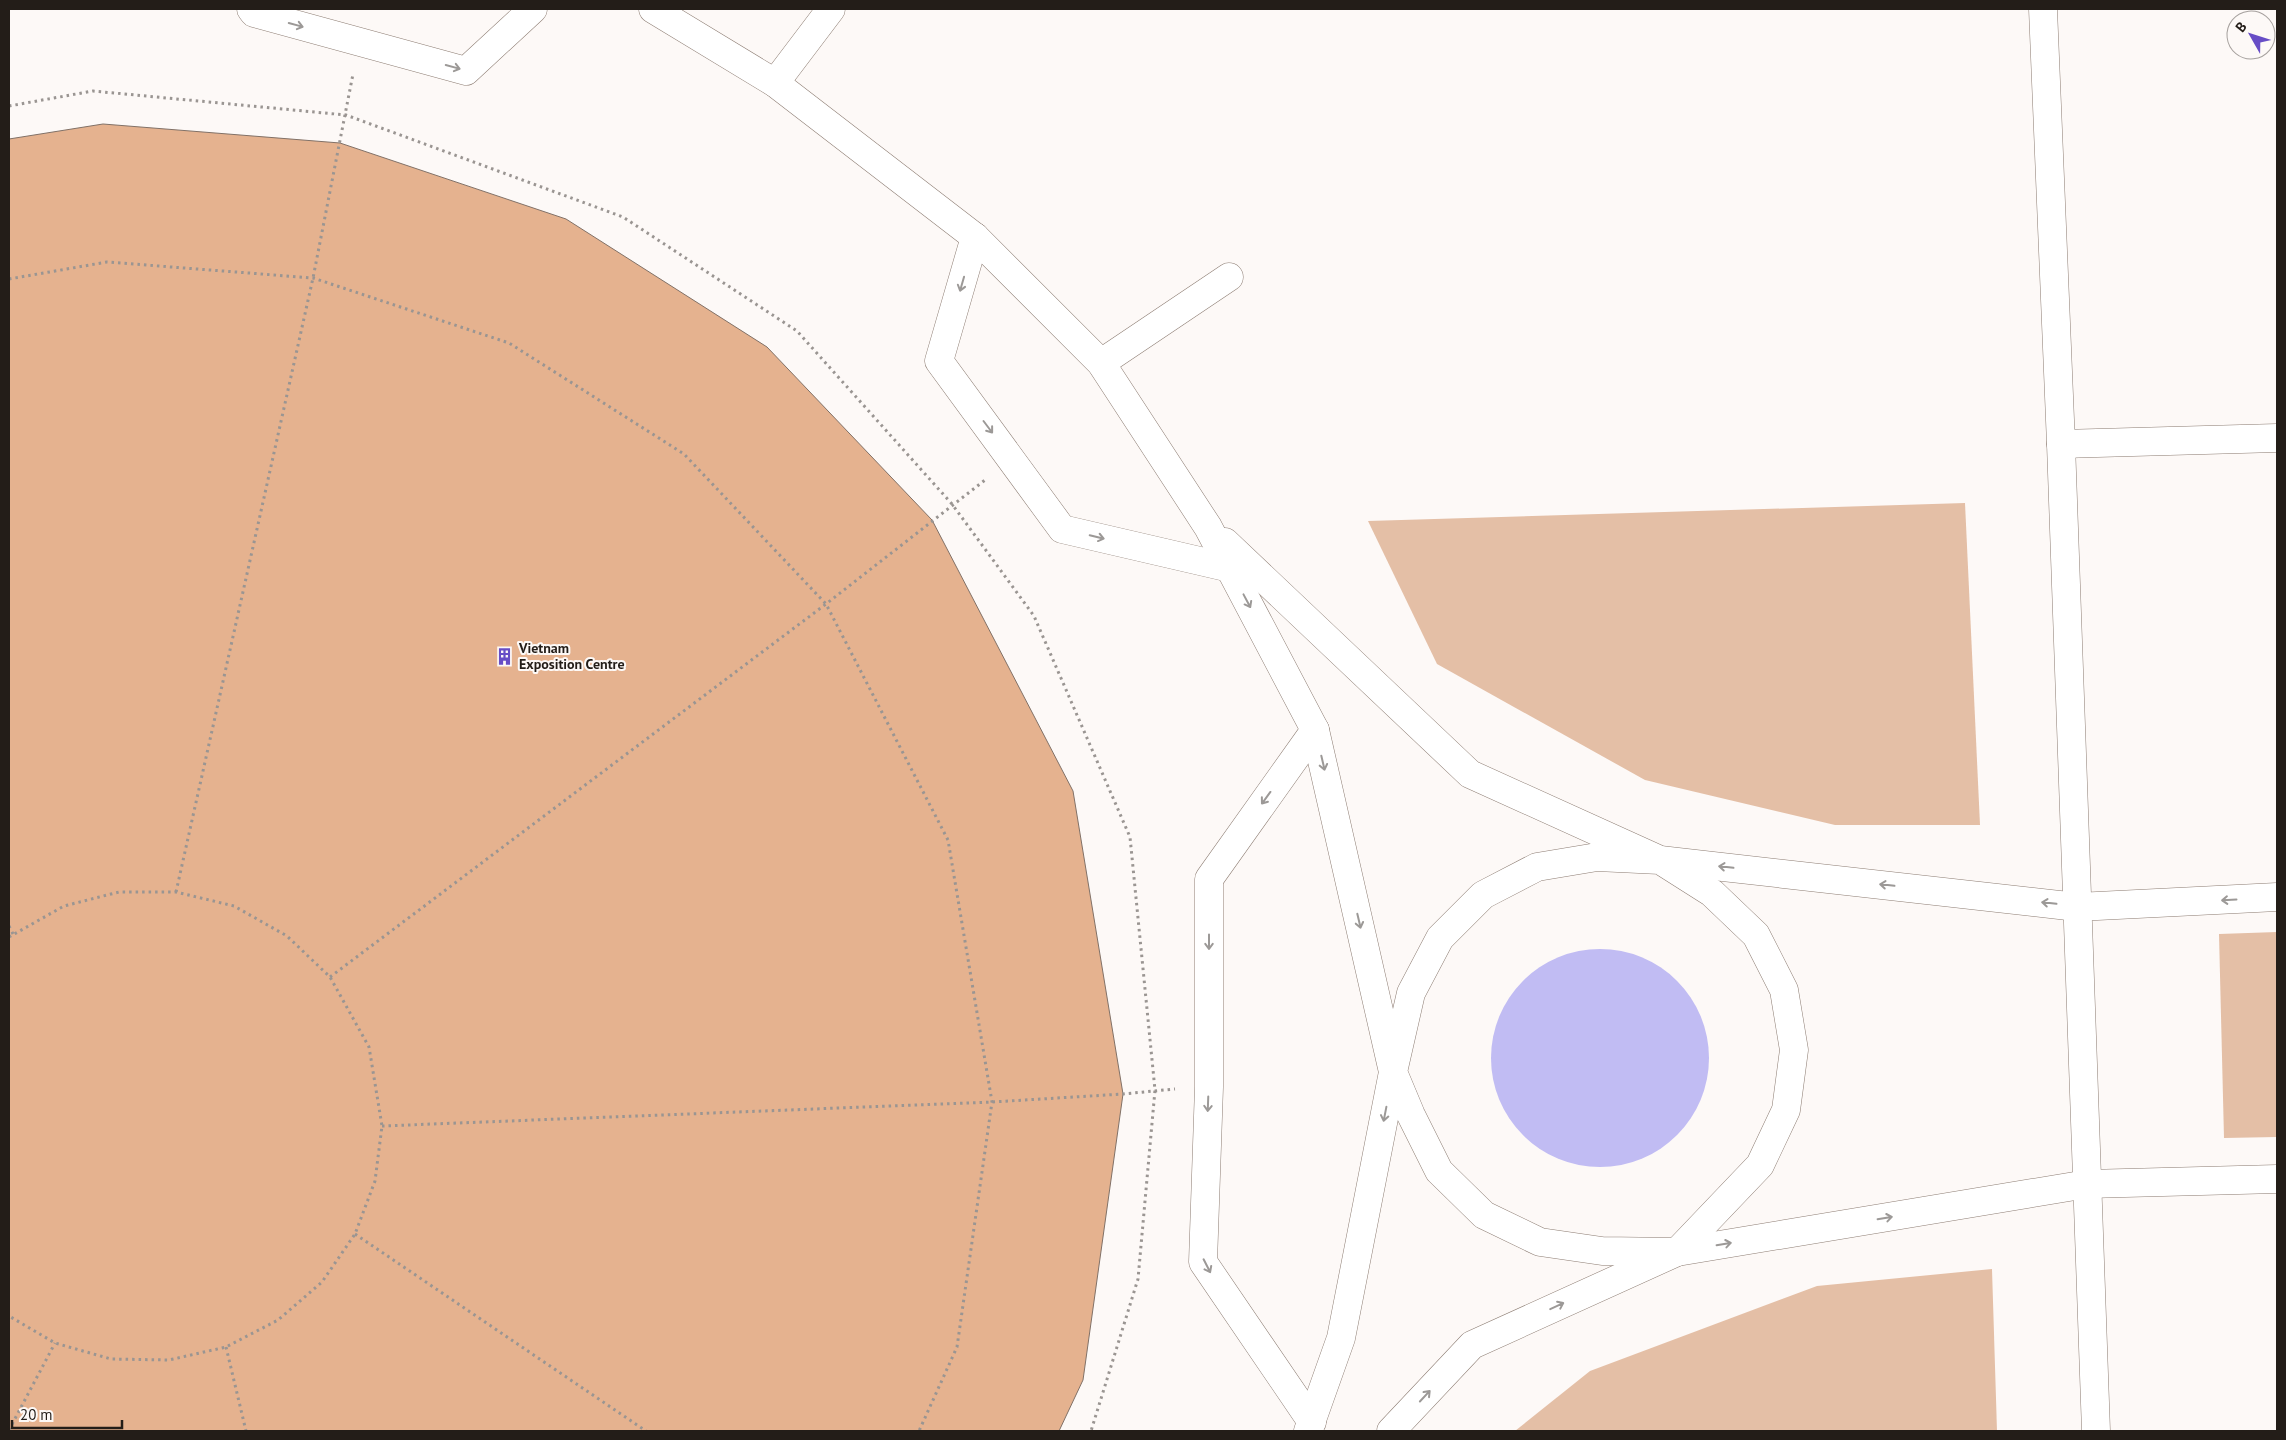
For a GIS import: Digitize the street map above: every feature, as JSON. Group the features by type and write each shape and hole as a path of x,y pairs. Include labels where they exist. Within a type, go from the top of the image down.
{"street":[{"path":"251,9 254,13 466,71 533,9"},
{"path":"653,9 775,83 975,237 1101,363 1208,526 1315,730 1393,1072 1410,1115 1439,1171 1484,1215 1540,1242 1602,1251 1677,1252 2087,1184 2277,1178"},
{"path":"775,83 831,9"},
{"path":"2042,9 2061,444 2096,1431"},
{"path":"975,237 939,361 1062,529 1230,568"},
{"path":"1101,363 1229,277"},
{"path":"2061,444 2277,438"},
{"path":"1208,526 1470,774 1660,860 1712,893 1756,936 1784,990 1794,1050 1786,1110 1760,1165 1677,1252 1472,1345 1392,1431"},
{"path":"1310,1426 1203,1262 1209,1087 1208,879 1315,730"},
{"path":"1310,1426 1341,1338 1393,1072 1411,993 1440,938 1483,895 1537,867 1597,857 1660,860 2077,906 2277,898"}],"path":[{"path":"176,892 313,278 359,42"},
{"path":"9,106 93,91 346,115 624,217 797,331 952,504 1034,616 1130,837 1155,1090 1138,1279 1091,1431"},
{"path":"9,279 107,262 313,278 509,343 684,454 826,604 948,840 992,1102 957,1347 919,1431"},
{"path":"330,976 826,604 952,504 1012,460"},
{"path":"9,937 64,906 119,892 176,892 234,906 286,936 330,976 369,1046 382,1126 375,1181 355,1234 322,1282 278,1320 226,1347 169,1360 110,1359 55,1343 9,1316"},
{"path":"9,926 12,934"},
{"path":"382,1126 992,1102 1209,1087"},
{"path":"355,1234 646,1431"},
{"path":"9,1430 55,1343"},
{"path":"226,1347 246,1431"}],"shaded area":[{"path":"1965,503 1980,825 1835,825 1645,780 1437,664 1368,521"},
{"path":"2277,932 2277,1137 2224,1138 2219,934"},
{"path":"1589,949 1611,949 1642,957 1661,967 1677,981 1691,997 1701,1016 1709,1047 1705,1090 1701,1100 1691,1119 1677,1135 1661,1149 1632,1163 1611,1167 1589,1167 1568,1163 1539,1149 1509,1119 1495,1090 1491,1069 1491,1047 1495,1026 1509,997 1539,967 1568,953"},
{"path":"1992,1269 1997,1431 1515,1431 1590,1371 1817,1286"}],"building":[{"name":"Vietnam Exposition Centre","path":"103,124 340,143 566,219 767,347 932,520 1073,791 1123,1094 1083,1380 1059,1431 9,1431 9,139"}],"place":[{"name":"Vietnam Exposition Centre","path":"505,656"}]}
